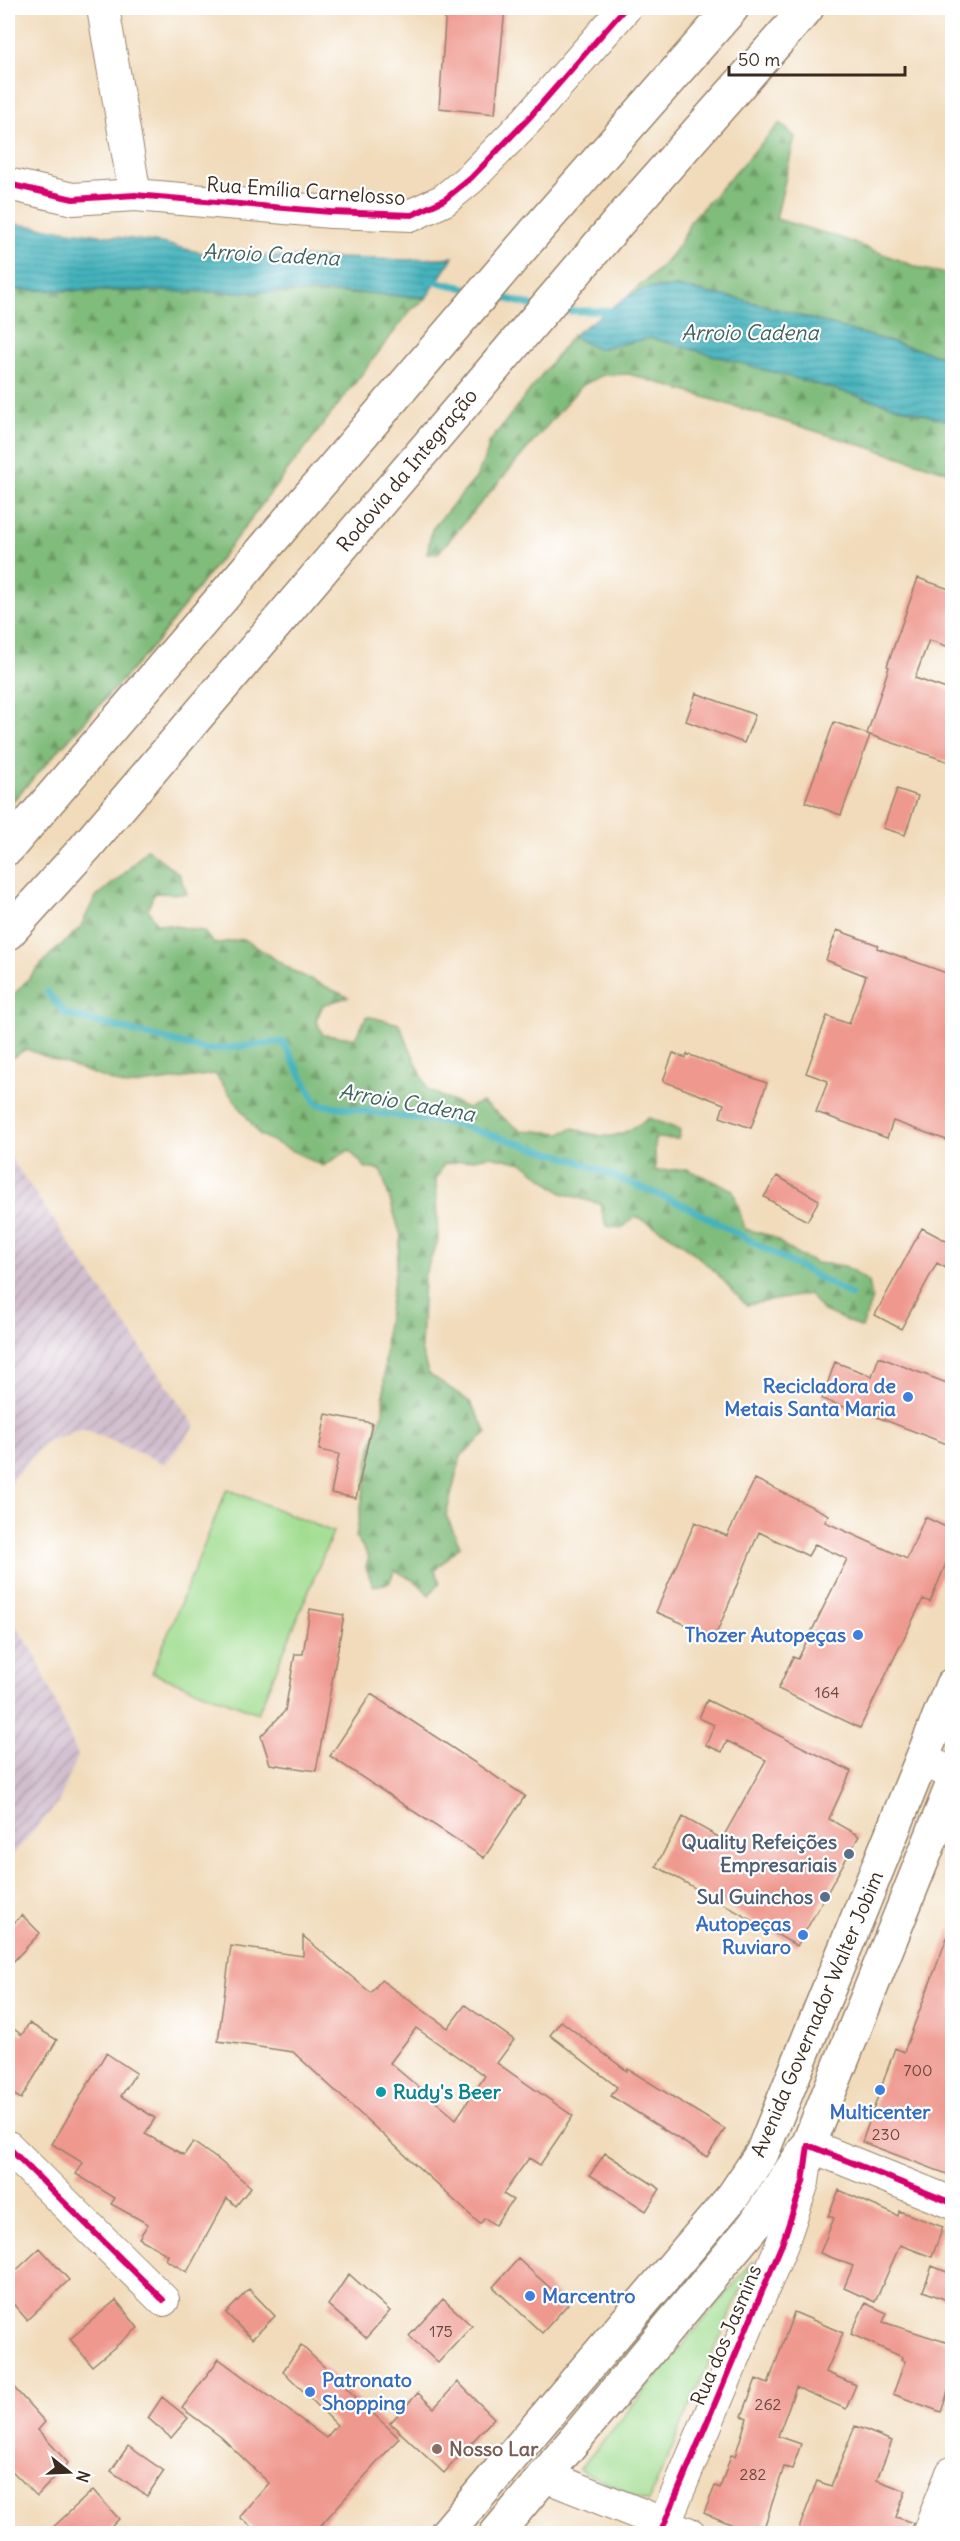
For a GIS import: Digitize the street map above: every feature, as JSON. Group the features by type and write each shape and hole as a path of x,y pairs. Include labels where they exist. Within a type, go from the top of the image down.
{"main road":[{"path":"8,848 536,231 732,8"},
{"name":"Rodovia da Integração","path":"8,933 86,848 627,212 807,8"},
{"name":"Avenida Governador Walter Jobim","path":"446,2534 733,2196 762,2153 951,1691"},
{"name":"Avenida Governador Walter Jobim","path":"496,2534 755,2224 808,2145 952,1786"}],"street":[{"path":"103,8 135,195"},
{"name":"Rua Emília Carnelosso","path":"8,184 73,199 135,195 332,212 412,215 444,201 471,178 528,119 625,8"},
{"path":"922,1760 952,1773"},
{"path":"808,2145 952,2203"},
{"name":"Rua dos Jasmins","path":"671,2530 782,2244 803,2182 808,2145"},
{"path":"8,2147 163,2300"},
{"path":"927,2534 952,2473"},
{"path":"545,2475 671,2530"}],"shaded area":[{"path":"8,1154 195,1426 165,1464 84,1429 47,1441 8,1484"},
{"path":"8,1614 35,1654 78,1756 58,1803 8,1860"}],"green space":[{"path":"780,123 795,137 776,219 838,237 922,269 952,275 952,359 744,300 647,288 624,299 671,256 690,222"},
{"path":"8,290 368,293 426,298 410,311 155,644 8,806"},
{"path":"572,336 597,349 651,337 952,422 952,473 629,374 603,375 581,386 438,553 427,554 432,529 476,478 488,450 488,444"},
{"path":"147,849 179,874 187,894 154,893 148,909 156,923 203,931 214,944 244,939 293,971 348,997 323,1005 316,1020 323,1035 355,1038 367,1016 399,1024 428,1090 467,1108 482,1102 520,1130 561,1133 574,1128 586,1133 613,1136 630,1130 649,1118 680,1130 678,1139 655,1138 655,1171 687,1169 733,1190 745,1229 771,1236 796,1254 816,1263 845,1266 869,1282 872,1299 862,1328 822,1310 809,1294 746,1305 709,1266 667,1233 635,1217 622,1228 606,1226 600,1204 562,1193 523,1163 490,1156 444,1164 436,1180 438,1240 424,1277 421,1349 428,1373 470,1402 487,1433 461,1456 446,1515 460,1546 435,1570 440,1583 429,1595 418,1583 395,1570 389,1583 373,1586 366,1567 369,1557 356,1537 371,1447 383,1412 386,1330 401,1236 381,1170 366,1168 349,1150 323,1166 260,1135 215,1074 126,1086 26,1049 8,1060 8,1001 50,955 80,928 95,898 124,874"},
{"path":"227,1489 333,1532 258,1713 152,1673"},
{"path":"754,2260 648,2502 579,2470"}],"water":[{"name":"Arroio Cadena","path":"8,223 161,243 202,253 407,260 453,257 426,298 368,293 8,290"},
{"name":"Arroio Cadena","path":"678,287 744,300 952,359 952,422 651,338 597,349 572,336 624,299 647,288"}],"building":[{"path":"446,8 505,8 495,114 439,108"},
{"path":"918,578 952,590 952,648 929,640 915,678 952,691 952,763 867,734 889,667 887,666"},
{"path":"696,693 755,715 744,743 686,721"},
{"path":"834,722 870,735 841,815 805,802"},
{"path":"897,789 918,796 905,835 883,828"},
{"path":"837,930 878,945 877,948 952,975 952,994 947,1008 952,1010 952,1142 893,1121 887,1138 816,1112 828,1081 806,1073 827,1016 849,1024 866,976 826,960"},
{"path":"673,1053 686,1058 687,1054 767,1083 751,1128 720,1117 724,1104 663,1081"},
{"path":"777,1176 819,1200 807,1221 764,1197"},
{"path":"922,1228 952,1244 952,1271 937,1263 901,1329 875,1315"},
{"name":"Recicladora de Metais Santa Maria","path":"879,1357 952,1385 952,1446 856,1409 855,1411 822,1399 835,1362 872,1376"},
{"path":"326,1414 372,1423 356,1498 331,1493 339,1454 319,1450"},
{"path":"755,1479 829,1515 825,1522 907,1559 925,1517 952,1530 952,1549 930,1602 923,1599 860,1728 778,1689 793,1657 798,1659 847,1559 815,1544 808,1556 759,1532 715,1637 656,1612 695,1522 727,1536"},
{"path":"310,1609 344,1615 316,1771 270,1764 261,1736 285,1711 295,1654 303,1654"},
{"path":"371,1694 525,1796 484,1858 330,1756"},
{"path":"707,1700 851,1771 829,1819 859,1836 797,1946 656,1866 683,1817 722,1839 766,1760 727,1741 722,1752 706,1745 714,1725 699,1718"},
{"path":"22,1915 40,1933 8,1967 8,1929"},
{"path":"951,1927 952,2176 862,2142 895,2048 904,2052"},
{"path":"303,1936 371,1993 381,1980 448,2028 465,2005 514,2040 497,2063 573,2116 540,2165 529,2158 503,2194 513,2200 495,2225 485,2218 480,2224 293,2052 218,2041 231,1946 303,1956","holes":["416,2028 485,2076 456,2119 390,2063"]},
{"path":"561,2021 627,2071 628,2069 725,2129 707,2157 611,2096 617,2087 550,2035"},
{"path":"29,2023 57,2040 21,2099 8,2091 8,2025 22,2035"},
{"path":"106,2053 136,2073 121,2096 155,2118 145,2134 184,2155 193,2142 251,2187 236,2206 227,2198 187,2272 166,2260 168,2255 139,2238 148,2224 111,2204 115,2198 76,2174 83,2163 52,2144"},
{"path":"605,2153 660,2189 646,2211 590,2175"},
{"path":"839,2190 898,2216 899,2211 943,2227 932,2257 900,2245 875,2302 844,2288 853,2266 820,2253 834,2218 828,2216"},
{"path":"40,2248 69,2280 27,2320 8,2298 8,2278"},
{"name":"Marcentro","path":"518,2259 568,2304 542,2333 493,2287"},
{"path":"932,2266 952,2274 952,2302 923,2291"},
{"path":"349,2274 390,2311 366,2338 328,2305"},
{"path":"249,2289 275,2316 252,2339 226,2313"},
{"path":"443,2299 472,2326 438,2363 409,2336"},
{"path":"116,2300 138,2328 92,2366 70,2339"},
{"path":"865,2303 887,2313 883,2322 952,2344 952,2380 941,2412 893,2394 905,2361 901,2360 902,2357 851,2334"},
{"path":"794,2312 843,2333 826,2372 856,2385 846,2409 796,2387 778,2436 801,2444 792,2469 784,2467 762,2534 755,2534 704,2513 715,2486 720,2488 731,2455 735,2456 747,2418 742,2416 756,2379 768,2384"},
{"name":"Patronato Shopping","path":"301,2345 399,2438 313,2534 259,2534 240,2517 269,2483 221,2437 182,2408 219,2359 326,2438 337,2425 283,2371"},
{"path":"8,2381 45,2422 38,2430 68,2463 37,2496 8,2467"},
{"path":"458,2382 494,2418 444,2473 390,2423 418,2393 434,2408"},
{"path":"162,2397 188,2418 171,2438 148,2418"},
{"path":"855,2426 892,2441 877,2480 906,2491 896,2517 913,2523 910,2534 797,2534 817,2481 831,2486"},
{"path":"128,2446 164,2471 147,2496 111,2471"},
{"path":"93,2490 119,2519 104,2534 46,2534"}],"waterway":[{"name":"Arroio Cadena","path":"429,280 474,290"},
{"name":"Arroio Cadena","path":"493,295 534,306"},
{"name":"Arroio Cadena","path":"557,311 615,311"},
{"name":"Arroio Cadena","path":"47,992 65,1014 206,1050 283,1042 317,1104 455,1124 575,1160 686,1206 851,1295"}],"cycle path":[{"path":"8,184 73,199 135,195 331,212 412,215 444,200 471,178 528,119 625,8"},
{"path":"660,2534 782,2244 803,2182 808,2145 952,2203"},
{"path":"8,2147 163,2300"}],"place":[{"name":"Recicladora de Metais Santa Maria","path":"908,1397"},
{"name":"Thozer Autopeças","path":"858,1635"},
{"name":"Quality Refeições Empresariais","path":"849,1854"},
{"name":"Sul Guinchos","path":"825,1897"},
{"name":"Autopeças Ruviaro","path":"803,1935"},
{"name":"Multicenter","path":"880,2090"},
{"name":"Rudy's Beer","path":"381,2092"},
{"name":"Marcentro","path":"530,2296"},
{"name":"Patronato Shopping","path":"310,2392"},
{"name":"Nosso Lar","path":"437,2449"}]}
